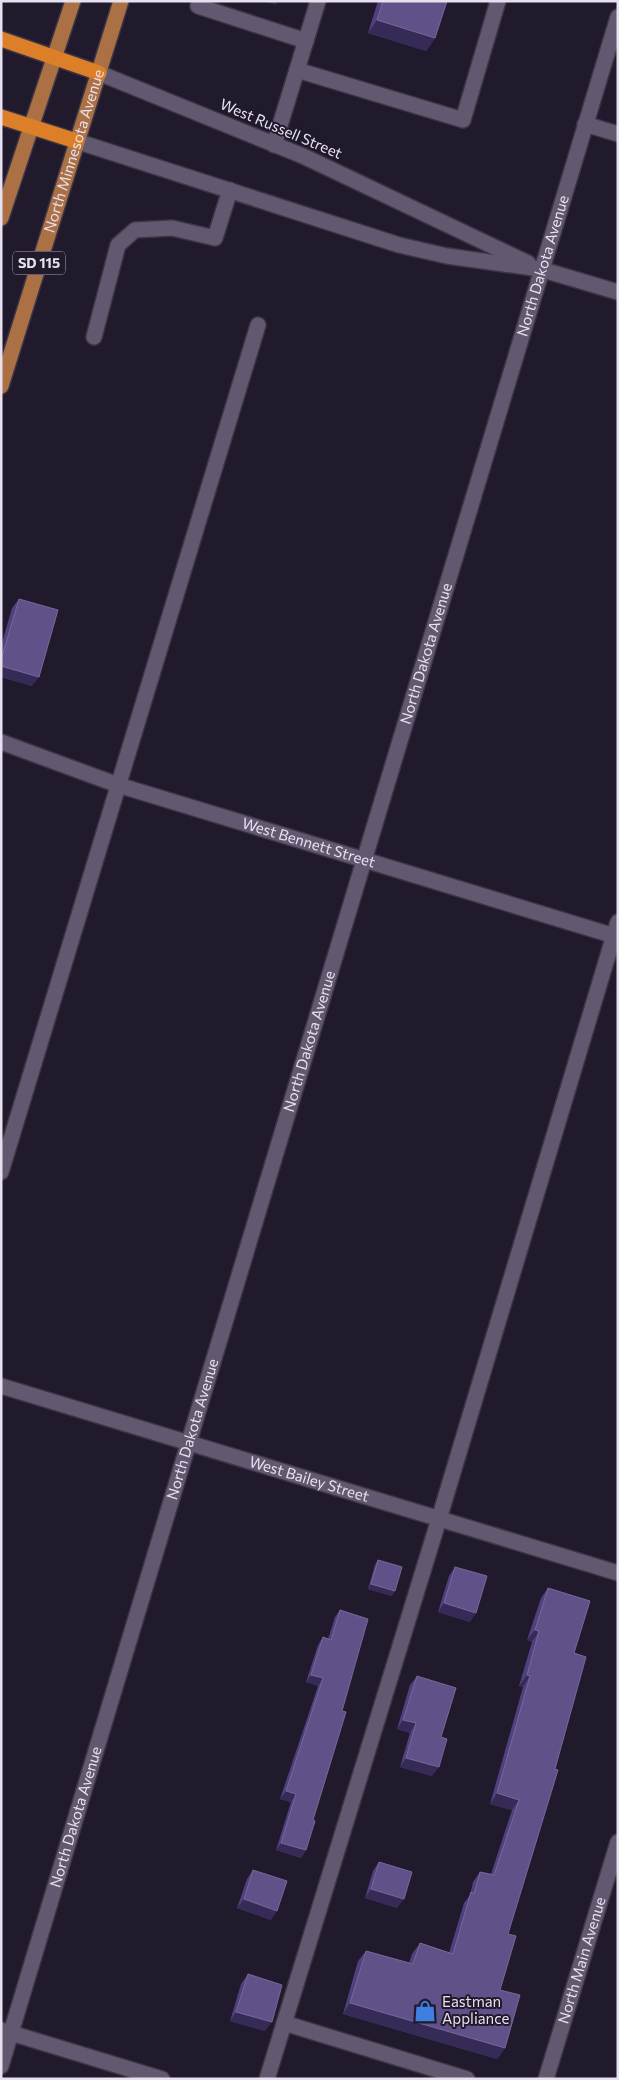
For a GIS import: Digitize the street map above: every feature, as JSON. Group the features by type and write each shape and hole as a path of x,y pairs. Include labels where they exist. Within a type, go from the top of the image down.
{"highway":[{"name":"West Russell Street","path":"1,38 55,56 99,74"},
{"name":"West Russell Street","path":"1,117 76,141"}],"main road":[{"path":"1,218 73,1"},
{"name":"North Minnesota Avenue","path":"1,386 121,1"}],"street":[{"path":"200,1 198,6 306,41"},
{"path":"274,145 318,1"},
{"path":"297,70 463,120 498,1"},
{"name":"North Dakota Avenue","path":"1,2066 6,2032 187,1441 618,16"},
{"name":"West Russell Street","path":"99,74 354,179 540,269"},
{"path":"585,124 618,134"},
{"name":"West Russell Street","path":"76,141 399,245 447,256 540,269 618,292"},
{"path":"94,337 118,245 135,230 172,228 215,238 230,190"},
{"path":"1,1172 258,325"},
{"name":"West Bennett Street","path":"1,742 118,785 363,860 616,932"},
{"path":"268,2079 616,932"},
{"name":"West Bailey Street","path":"1,1386 618,1573"},
{"name":"North Main Avenue","path":"546,2079 618,1842"},
{"path":"284,2023 467,2079"},
{"path":"6,2032 162,2079"}],"building":[{"path":"383,1 447,1 435,38 377,20"},
{"path":"19,599 58,610 39,677 1,666 1,660"},
{"path":"378,1560 402,1567 395,1591 371,1584"},
{"path":"455,1567 487,1576 476,1613 444,1603"},
{"path":"548,1588 590,1601 574,1653 586,1657 555,1769 558,1770 508,1934 516,1936 500,1990 520,1995 505,2048 350,2003 366,1951 413,1964 420,1943 453,1954 471,1892 474,1894 480,1872 494,1875 519,1800 497,1793 530,1676 527,1675 539,1631 535,1630"},
{"path":"340,1610 368,1619 342,1711 346,1712 313,1820 315,1821 306,1850 281,1843 296,1794 286,1791 323,1678 311,1675 323,1637 331,1640"},
{"path":"417,1676 456,1688 441,1737 447,1739 439,1767 406,1758 416,1723 403,1720"},
{"path":"379,1862 412,1872 404,1899 371,1889"},
{"path":"253,1870 287,1881 277,1911 244,1899"},
{"path":"248,1974 282,1985 272,2022 236,2012"}],"place":[{"name":"Eastman Appliance","path":"425,2011"}]}
